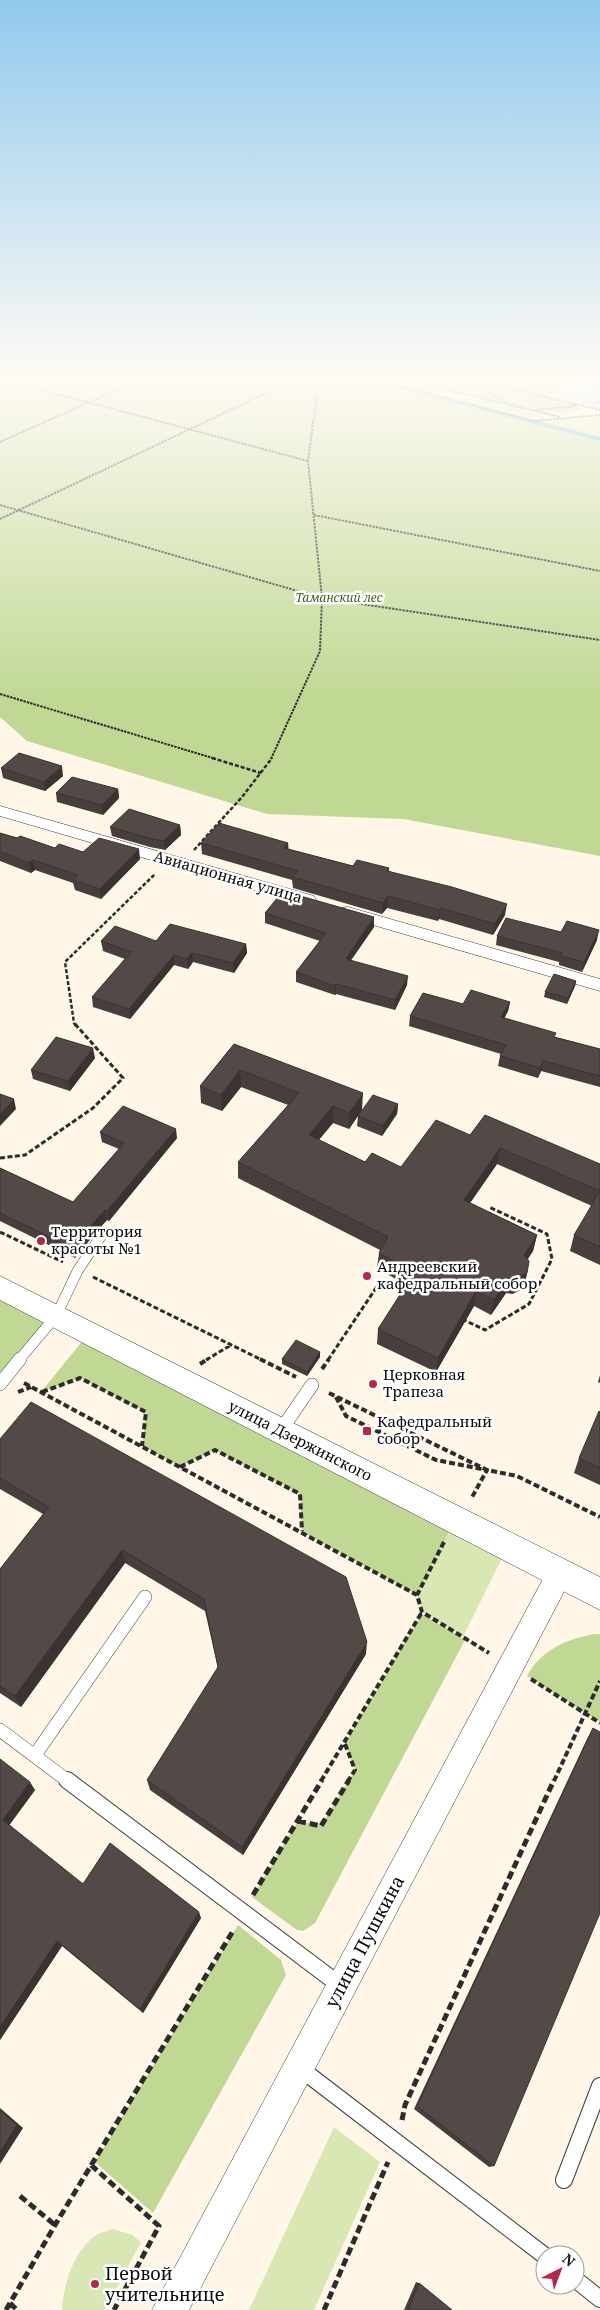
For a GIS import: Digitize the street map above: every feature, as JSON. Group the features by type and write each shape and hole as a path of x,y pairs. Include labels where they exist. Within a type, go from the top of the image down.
{"street":[{"name":"Авиационная улица","path":"0,811 600,985"},
{"name":"улица Дзержинского","path":"0,1287 600,1594"},
{"name":"улица Пушкина","path":"170,2310 560,1573"}],"lane":[{"path":"0,1384 56,1316 78,1270 101,1236"},
{"path":"280,1431 312,1384"},
{"path":"35,1755 145,1597"},
{"path":"0,1730 341,1986"},
{"path":"298,2067 535,2248"},
{"path":"564,2180 600,2086"},
{"path":"585,2288 600,2299"}],"path":[{"path":"0,519 68,487"},
{"path":"211,832 271,760 320,651 322,598 311,487"},
{"path":"0,505 322,598 600,640"},
{"path":"314,515 600,571"},
{"path":"0,694 261,773"},
{"path":"0,1158 24,1155 93,1108 123,1078 74,1023 65,962 169,860"},
{"path":"459,1318 485,1330 529,1304 552,1259 547,1234 489,1207"},
{"path":"312,1384 380,1282 406,1294"},
{"path":"199,1364 232,1344"},
{"path":"8,1375 417,1595"},
{"path":"41,1392 80,1378 146,1412 142,1446"},
{"path":"336,1396 346,1416 378,1432 436,1460 487,1470"},
{"path":"378,1432 384,1420"},
{"path":"180,1467 215,1450 300,1494 302,1532"},
{"path":"6,2310 422,1612"},
{"path":"324,2310 396,2142 406,2105 600,1681"},
{"path":"585,1713 600,1723"},
{"path":"298,1821 321,1826 355,1770 344,1743"},
{"path":"91,2165 159,2226 114,2310"},
{"path":"20,2196 55,2225"},
{"path":"10,2303 17,2310"}],"green space":[{"name":"Таманский лес","path":"0,487 600,487 600,856 403,819 267,814 27,741 0,717"},
{"path":"0,1296 50,1321 7,1375 0,1371"},
{"path":"84,1339 450,1530 417,1595 302,1532 300,1494 215,1450 180,1467 142,1446 146,1412 80,1378 41,1392"},
{"path":"450,1530 503,1556 463,1637 422,1612 417,1595"},
{"path":"422,1614 465,1640 315,1923 303,1931 297,1930 252,1897 298,1821 321,1825 355,1770 345,1743"},
{"path":"600,1634 600,1722 527,1676 547,1652 573,1639"},
{"path":"238,1925 281,1960 286,1975 153,2213 95,2162"},
{"path":"334,2127 380,2162 314,2310 249,2310"},
{"path":"113,2229 132,2235 141,2242 105,2310 62,2310 68,2278 77,2257 90,2240 98,2234"}],"building":[{"path":"19,753 62,766 44,782 1,768"},
{"path":"72,777 118,789 102,805 56,793"},
{"path":"129,809 180,825 164,841 110,827"},
{"path":"219,823 288,843 284,848 353,866 357,860 389,868 387,871 452,887 507,904 495,924 441,908 440,910 388,896 383,903 292,877 298,871 201,843"},
{"path":"0,833 17,838 20,836 55,848 59,844 83,852 99,838 139,849 100,889 73,880 78,875 33,860 29,863 0,852"},
{"path":"283,891 374,917 346,959 408,976 395,1000 336,984 335,986 296,972 326,933 265,913"},
{"path":"506,918 561,932 567,921 599,930 584,962 561,956 562,953 497,936"},
{"path":"170,924 246,944 233,963 192,953 187,959 174,955 129,1009 92,997 131,952 101,941 115,926 156,941"},
{"path":"554,974 576,981 568,998 545,992"},
{"path":"471,990 510,1002 501,1017 556,1033 554,1037 600,1049 600,1076 543,1061 540,1068 500,1056 506,1045 410,1016 423,993 463,1004"},
{"path":"56,1037 93,1048 68,1081 31,1070"},
{"path":"234,1044 363,1093 349,1113 333,1106 309,1135 365,1162 372,1153 401,1167 436,1120 470,1135 485,1115 600,1164 600,1191 500,1148 464,1200 537,1235 524,1255 529,1261 527,1273 516,1279 509,1278 494,1300 476,1291 438,1358 378,1329 414,1273 379,1253 388,1237 238,1162 299,1093 240,1070 221,1095 200,1086"},
{"path":"0,1094 14,1099 0,1114"},
{"path":"373,1095 398,1104 383,1126 358,1116"},
{"path":"123,1106 176,1129 107,1211 105,1210 72,1248 0,1213 0,1168 73,1202 124,1143 100,1132"},
{"path":"600,1191 600,1247 574,1235"},
{"path":"296,1340 320,1352 307,1372 282,1359"},
{"path":"31,1402 346,1577 367,1642 242,1847 147,1780 218,1667 204,1599 122,1550 15,1696 0,1686 0,1569 49,1507 0,1478 0,1439"},
{"path":"600,1412 600,1468 579,1458"},
{"path":"593,1728 600,1732 600,1913 494,2166 417,2106"},
{"path":"0,1759 30,1782 3,1820 83,1884 110,1843 199,1912 140,2009 57,1941 0,2027"},
{"path":"0,2110 17,2125 0,2152"},
{"path":"419,2283 452,2310 408,2310"}],"place":[{"name":"Территория красоты №1","path":"41,1241"},
{"name":"Андреевский кафедральный собор","path":"367,1276"},
{"name":"Церковная Трапеза","path":"373,1384"},
{"name":"Кафедральный собор","path":"367,1431"},
{"name":"Первой учительнице","path":"95,2284"}]}
